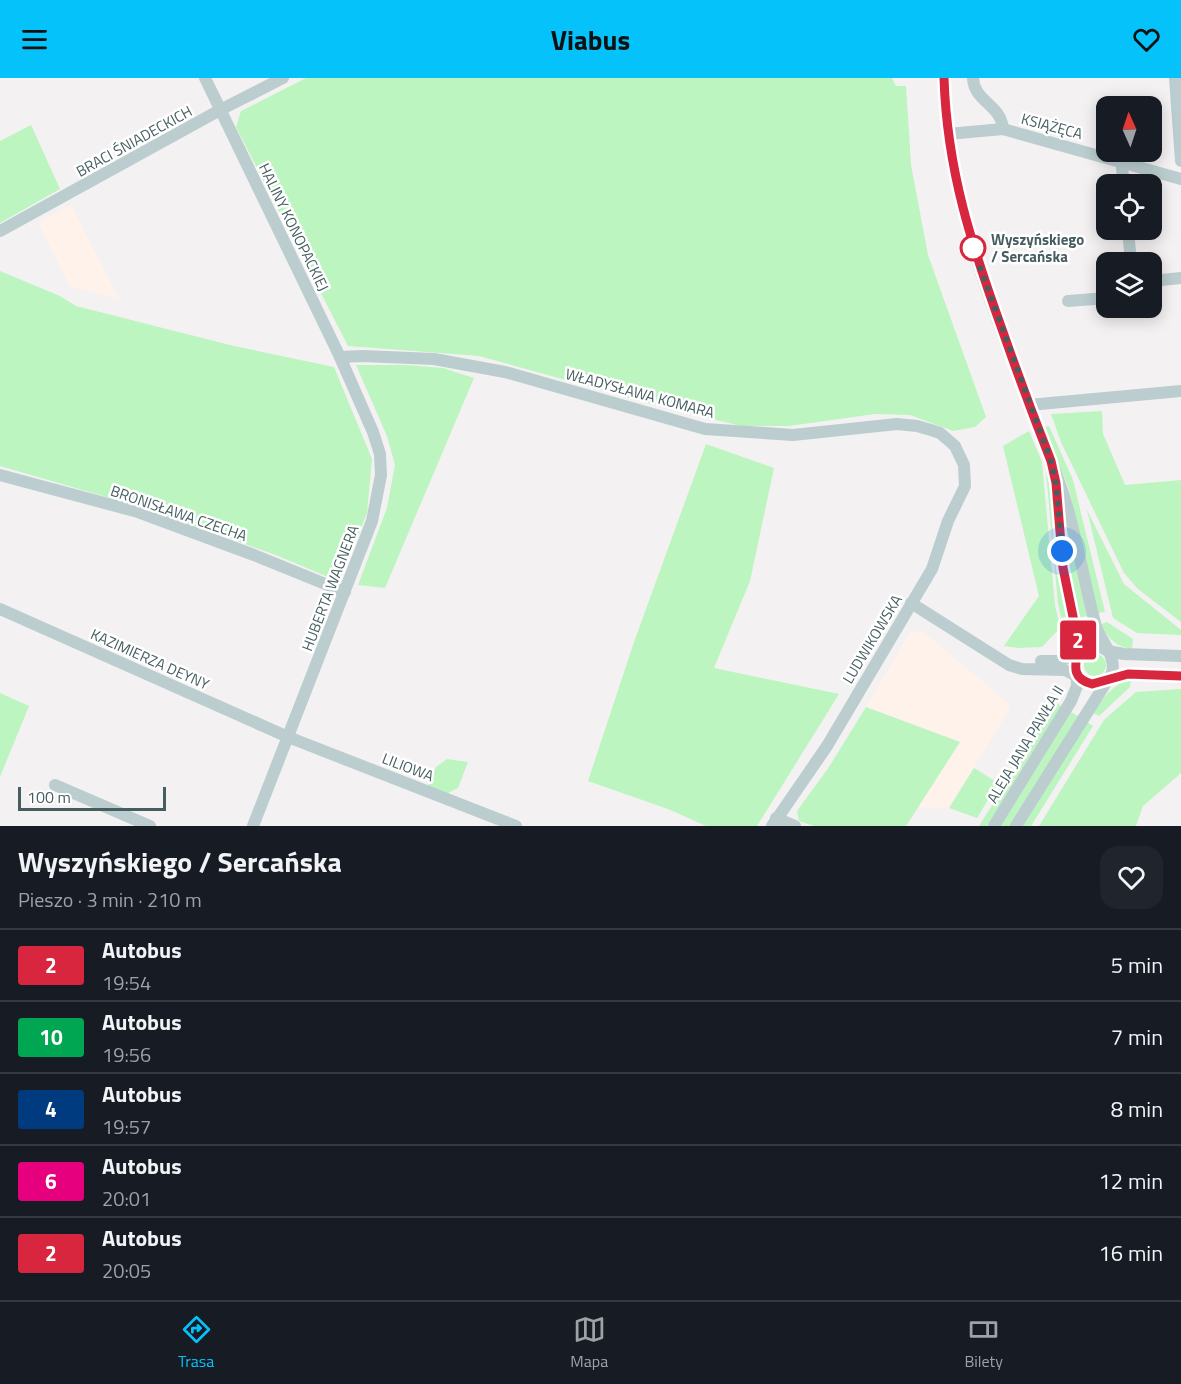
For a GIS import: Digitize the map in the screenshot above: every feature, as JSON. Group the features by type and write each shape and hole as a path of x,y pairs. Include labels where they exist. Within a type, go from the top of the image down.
{"street":[{"name":"HALINY KONOPACKIEJ","path":"205,78 340,357"},
{"name":"BRACI ŚNIADECKICH","path":"0,231 220,110 283,78"},
{"path":"944,78 953,172 973,248 1061,489 1097,631 1112,658 1113,668 1016,826"},
{"path":"973,78 978,93 998,112 1002,119 1003,129"},
{"path":"1175,78 1181,161"},
{"name":"KSIĄŻĘCA","path":"948,134 1003,129 1096,154"},
{"path":"1123,174 1124,162"},
{"name":"KSIĄŻĘCA","path":"1124,162 1181,179"},
{"path":"1162,280 1181,278"},
{"path":"1068,301 1096,299"},
{"name":"WŁADYSŁAWA KOMARA","path":"340,357 435,359 505,372 705,429 794,435 897,424 917,426 940,433 955,446 960,454"},
{"name":"HUBERTA WAGNERA","path":"253,826 372,521 381,475 378,445 340,357"},
{"path":"1029,405 1181,391"},
{"name":"LUDWIKOWSKA","path":"774,822 826,746 935,562 948,521 963,492 966,474 960,454"},
{"path":"1051,461 1056,483 1063,568 1076,628 1079,653 1075,662 1078,676"},
{"name":"BRONISŁAWA CZECHA","path":"0,475 138,512 345,592"},
{"path":"911,603 1009,665 1022,669 1058,669 1092,684 1128,674 1181,676"},
{"name":"KAZIMIERZA DEYNY","path":"0,609 288,737"},
{"path":"998,658 1012,661 1059,660 1092,646 1100,646 1108,651 1124,654 1181,656"},
{"name":"ALEJA JANA PAWŁA II","path":"994,826 1071,701 1078,676"},
{"name":"LILIOWA","path":"288,737 516,826"},
{"path":"55,785 150,826"},
{"path":"774,822 795,826"}],"shaded area":[{"path":"71,205 119,299 70,287 38,222"},
{"path":"922,631 1011,707 949,808 918,807 960,742 866,707 910,632"}],"green space":[{"path":"306,78 892,78 896,86 906,86 911,165 928,255 986,417 975,427 953,431 910,415 875,414 789,426 741,426 479,356 348,346 236,127 241,111"},
{"path":"31,125 60,189 0,223 0,141"},
{"path":"0,271 60,296 76,306 234,346 334,367 372,459 367,513 341,578 335,580 276,555 134,505 0,466"},
{"path":"356,365 443,368 474,378 385,588 358,585 387,508 395,465 387,436"},
{"path":"1102,411 1103,434 1125,485 1181,480 1181,622 1138,589 1124,573 1061,442 1051,414"},
{"path":"1049,426 1073,480 1105,612 1098,613 1068,486 1043,427"},
{"path":"1029,431 1042,462 1055,605 1060,628 1042,647 1018,648 1004,646 1039,596 1003,446"},
{"path":"706,444 774,468 750,581 714,668 839,694 757,826 706,826 668,809 588,781 634,642"},
{"path":"1045,461 1049,476 1059,580 1069,620 1062,621 1058,604"},
{"path":"1087,510 1124,584 1181,630 1181,635 1137,633 1113,618"},
{"path":"1065,522 1087,616 1080,618 1069,573"},
{"path":"1107,622 1133,639 1132,649 1121,646 1109,638 1101,624"},
{"path":"1095,654 1103,657 1106,665 1103,673 1095,676 1087,673 1084,665 1087,657"},
{"path":"1131,679 1130,687 1099,716 1093,713 1114,688"},
{"path":"1181,689 1181,773 1143,806 1136,826 1039,826 1104,720 1136,692"},
{"path":"0,693 29,706 0,777"},
{"path":"1056,703 1061,706 987,826 979,826"},
{"path":"866,707 960,742 906,826 814,826 799,821 797,811 829,767"},
{"path":"1071,712 1078,716 1011,826 1001,826"},
{"path":"1087,722 1093,726 1031,826 1023,826"},
{"path":"447,759 468,762 458,788 446,794 428,786 436,767"},
{"path":"974,768 998,783 977,818 949,808"}],"bus line":[{"name":"2","path":"944,78 944,102 953,172 962,209 973,248 1051,461 1056,483 1063,568 1078,641 1079,653 1075,667 1078,676 1086,683 1099,684 1128,674 1181,676"}],"place":[{"name":"Wyszyńskiego / Sercańska","path":"973,248"}],"route":[{"path":"973,248 1051,461 1056,483 1062,551"}]}
